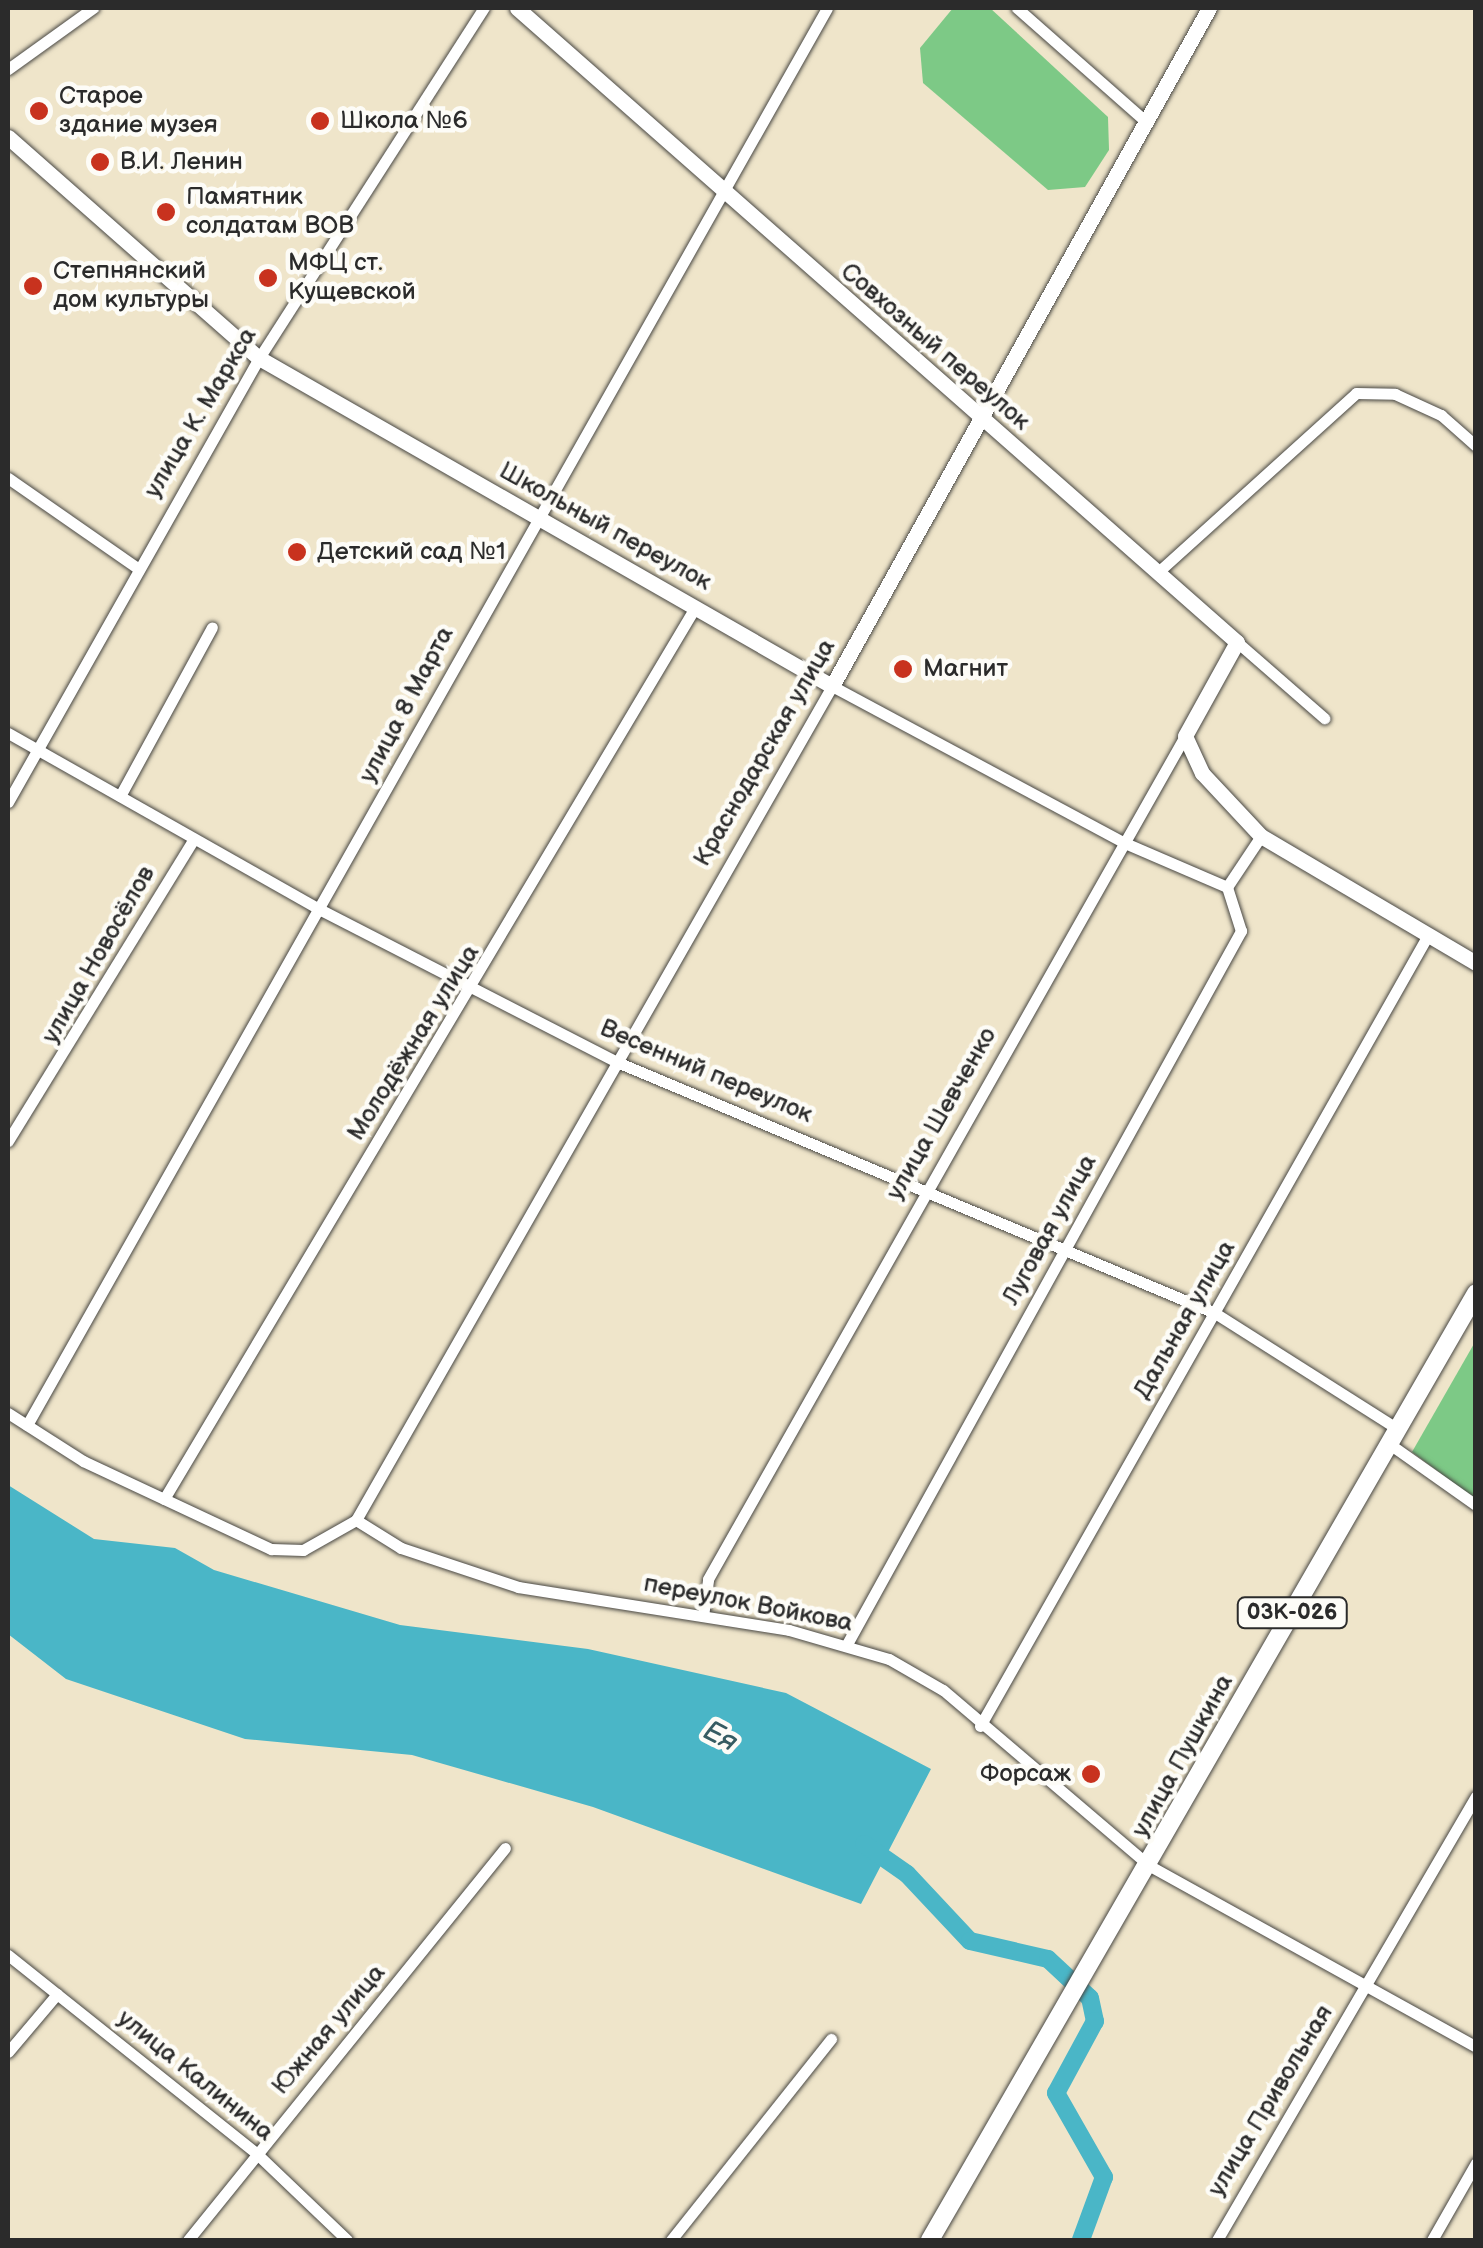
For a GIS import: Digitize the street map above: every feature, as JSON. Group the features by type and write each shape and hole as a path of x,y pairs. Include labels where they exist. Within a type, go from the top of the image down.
{"main road":[{"name":"улица Пушкина","path":"930,2240 1111,1935 1476,1293"}],"street":[{"path":"8,69 93,8"},
{"name":"улица К. Маркса","path":"8,802 136,567 275,331 484,8"},
{"name":"Совхозный переулок","path":"517,8 979,421 1324,718"},
{"name":"улица 8 Марта","path":"27,1425 321,910 533,516 827,8"},
{"path":"1017,8 1144,120"},
{"name":"Краснодарская улица","path":"356,1520 832,686 1208,8"},
{"name":"Школьный переулок","path":"8,137 259,358 832,686 1125,843 1227,887"},
{"path":"1157,573 1356,393 1395,394 1441,415 1476,446"},
{"path":"8,478 136,567"},
{"name":"Молодёжная улица","path":"164,1499 475,989 696,606"},
{"path":"120,796 212,627"},
{"name":"улица Шевченко","path":"703,1616 708,1579 1237,642"},
{"name":"Весенний переулок","path":"8,733 321,910 617,1062 928,1189 1215,1313 1392,1436 1476,1505"},
{"path":"1185,736 1202,773 1261,836 1476,963"},
{"path":"1227,887 1261,836"},
{"name":"улица Новосёлов","path":"8,1141 194,840"},
{"name":"Луговая улица","path":"847,1644 1240,931 1227,887"},
{"name":"Дальная улица","path":"980,1726 1428,935"},
{"path":"8,1413 164,1499 271,1548 302,1550 356,1520"},
{"name":"переулок Войкова","path":"356,1520 401,1548 518,1587 703,1616 847,1644 943,1690 980,1726 1150,1866 1476,2047"},
{"name":"улица Привольная","path":"1217,2240 1320,2056 1370,1987 1476,1796"},
{"name":"Южная улица","path":"188,2240 505,1848"},
{"name":"улица Калинина","path":"8,1955 256,2152 347,2240"},
{"path":"8,2052 57,1994"},
{"path":"671,2240 831,2039"},
{"path":"1432,2240 1476,2163"}],"green space":[{"path":"953,8 990,8 1108,117 1109,150 1085,187 1048,190 923,83 920,48"},
{"path":"1475,1342 1475,1499 1412,1452"}],"water":[{"path":"8,1485 94,1539 175,1548 214,1570 400,1625 588,1649 786,1693 931,1769 861,1904 593,1807 412,1755 245,1739 66,1679 8,1634"}],"waterway":[{"name":"Ея","path":"864,1844 907,1874 970,1941 1048,1959 1090,1998 1095,2021 1056,2093 1104,2177 1081,2240"}],"place":[{"name":"Старое здание музея","path":"39,111"},
{"name":"Школа №6","path":"320,121"},
{"name":"В.И. Ленин","path":"100,162"},
{"name":"Памятник солдатам ВОВ","path":"166,212"},
{"name":"МФЦ ст. Кущевской","path":"268,278"},
{"name":"Степнянский дом культуры","path":"33,286"},
{"name":"Детский сад №1","path":"297,552"},
{"name":"Магнит","path":"903,669"},
{"name":"Форсаж","path":"1091,1774"}]}
